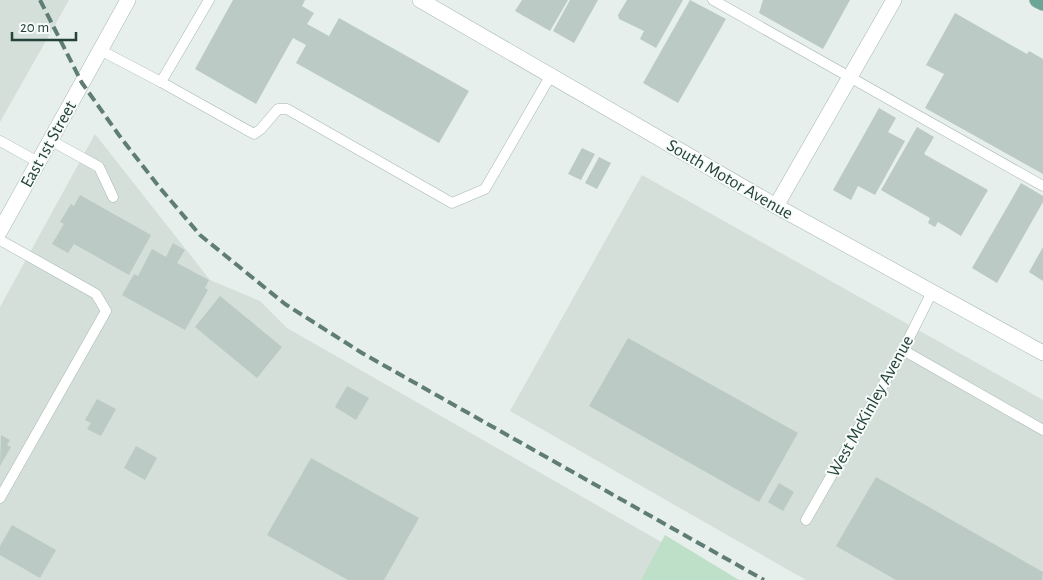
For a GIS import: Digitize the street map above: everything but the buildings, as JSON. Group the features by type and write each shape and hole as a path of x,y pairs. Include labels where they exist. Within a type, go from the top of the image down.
{"main road":[{"path":"1037,0 1043,4"}],"street":[{"name":"East 1st Street","path":"0,231 128,0"},
{"name":"South Motor Avenue","path":"420,0 776,206 1043,353"},
{"path":"776,206 894,0"}],"lane":[{"path":"161,82 209,0"},
{"path":"713,0 1043,186"},
{"path":"100,50 254,134 261,130 278,109 287,109 452,203 485,189 551,75"},
{"path":"50,140 99,167 112,197"},
{"path":"0,141 38,162"},
{"path":"0,240 96,294 106,311 0,498"},
{"name":"West McKinley Avenue","path":"806,520 903,350 932,292"},
{"path":"903,350 1043,430"}],"shaded area":[{"path":"0,0 69,0 0,122"},
{"path":"95,134 210,280 260,301 287,328 663,543 642,580 0,580 0,307"},
{"path":"642,175 1043,400 1043,580 806,580 510,411"}],"green space":[{"path":"665,535 739,580 641,580"}],"railway":[{"path":"40,0 82,83 160,188 200,235 285,304 362,353 764,580"}]}
